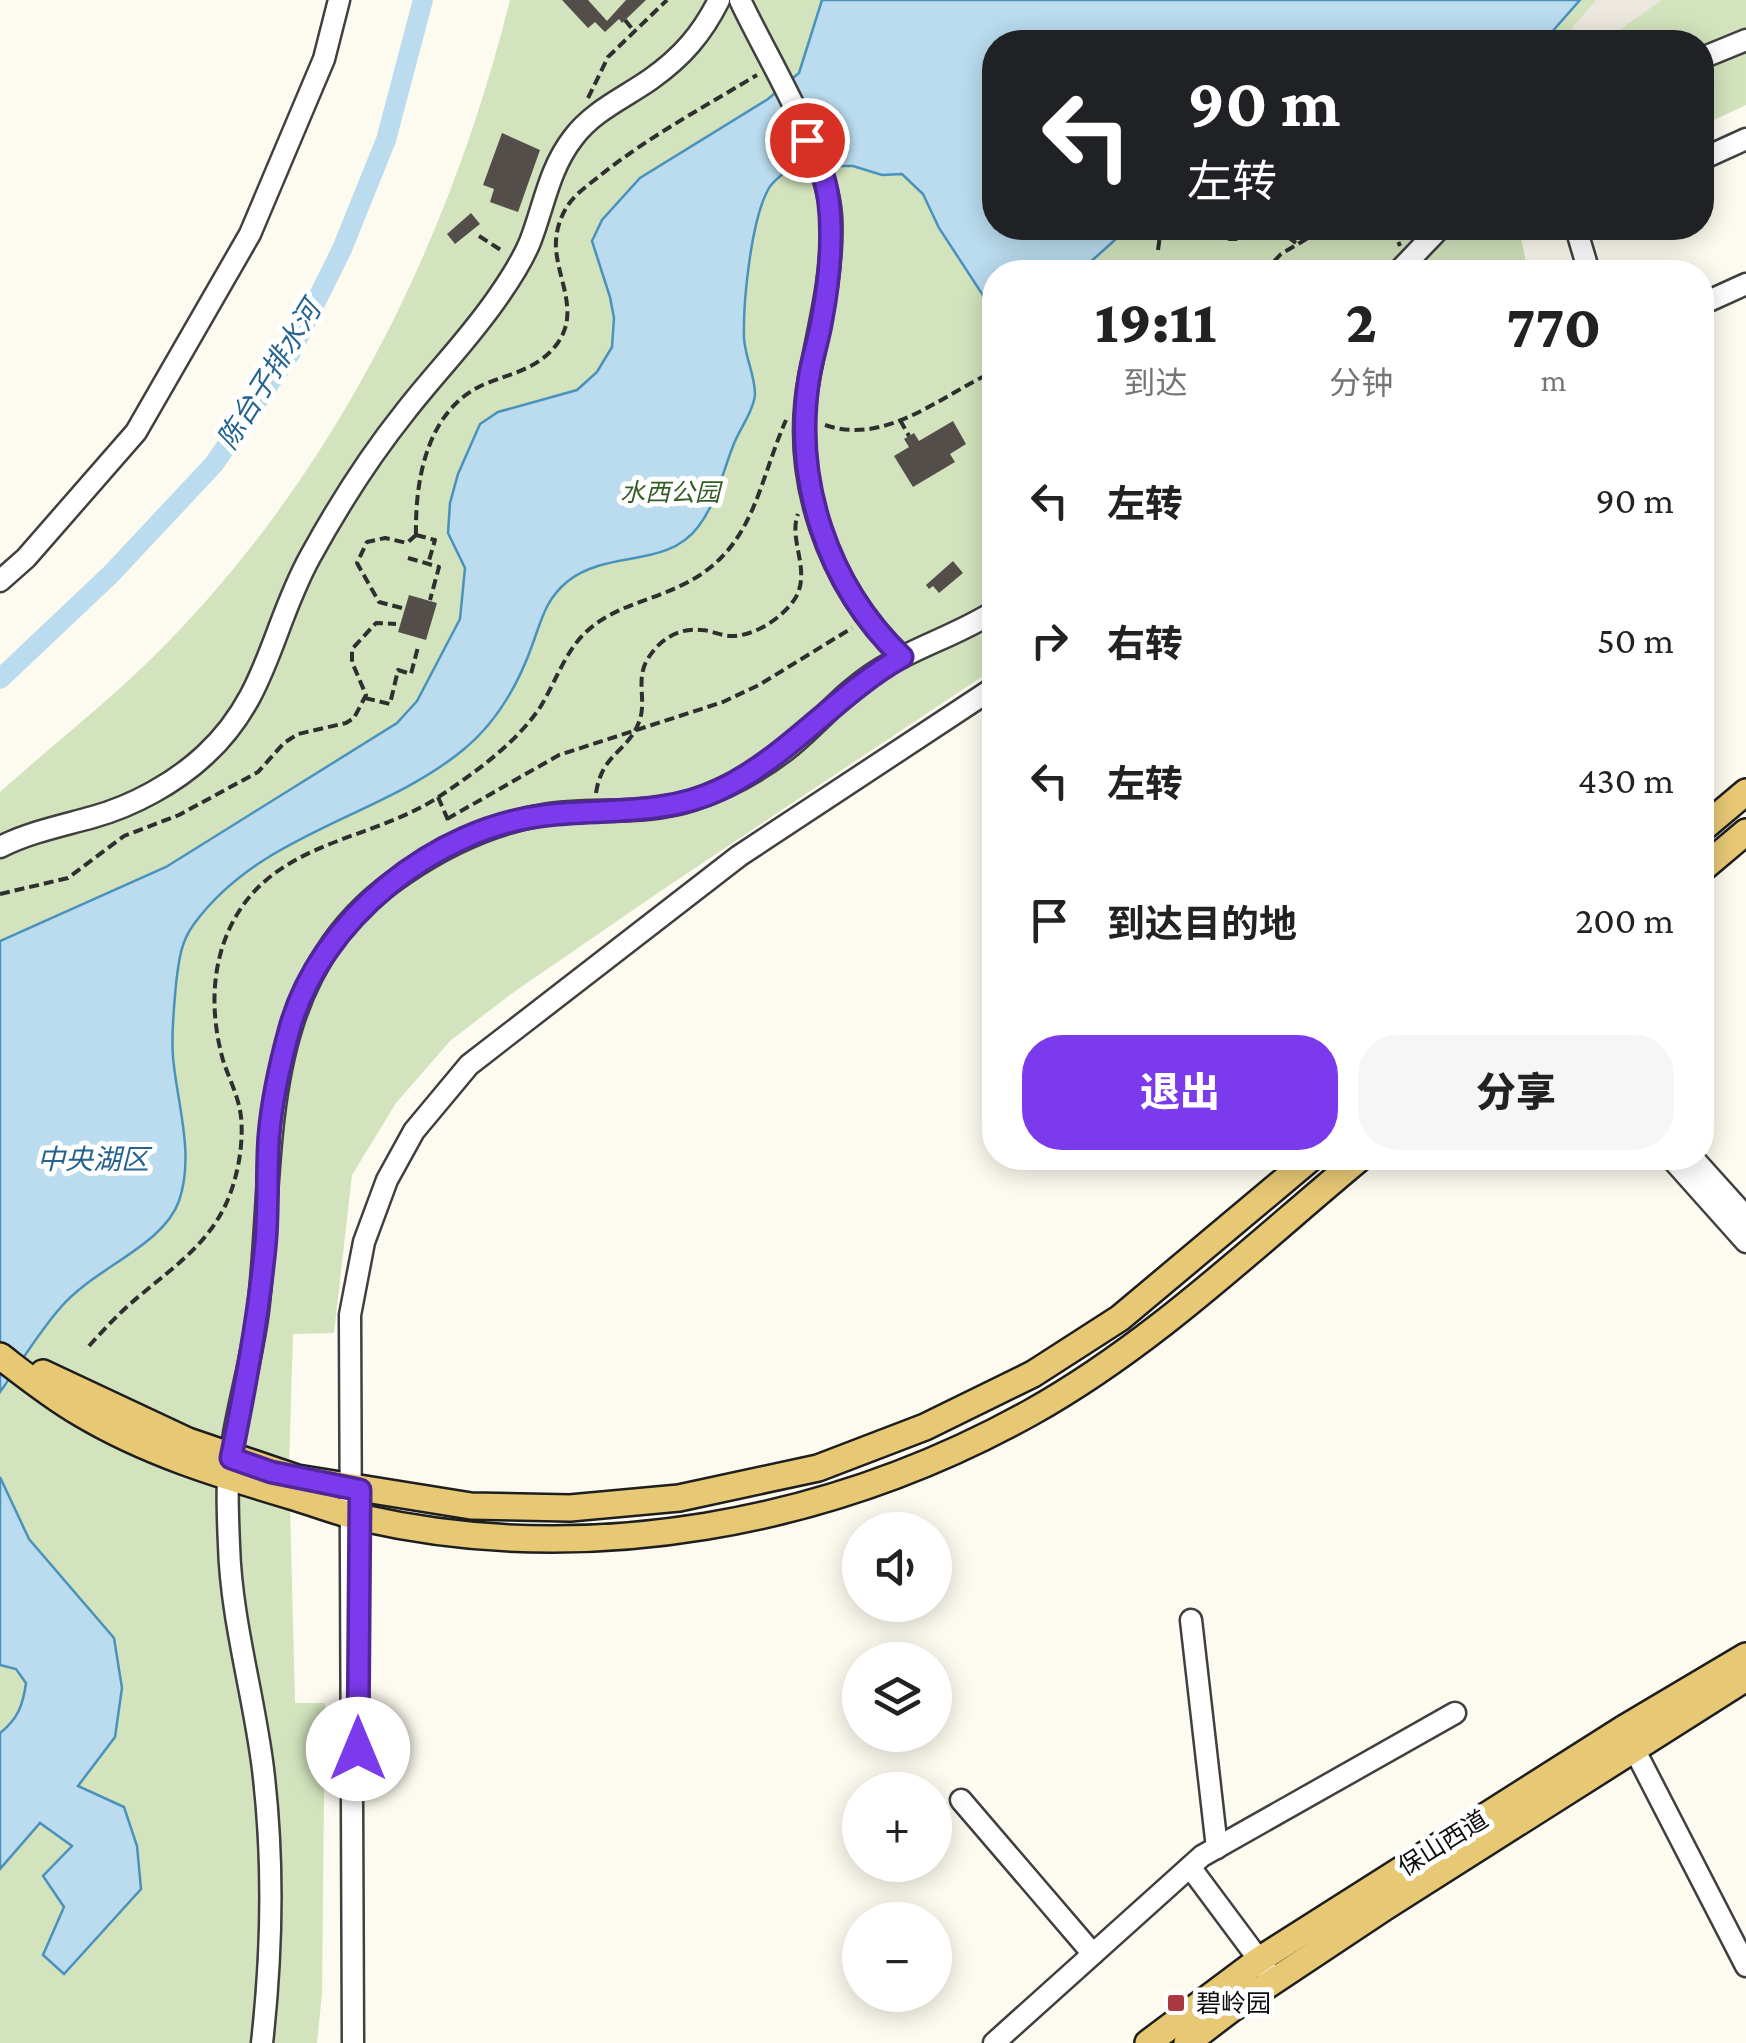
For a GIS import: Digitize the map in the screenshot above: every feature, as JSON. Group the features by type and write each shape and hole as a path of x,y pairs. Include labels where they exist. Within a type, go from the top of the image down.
{"main road":[{"path":"1714,819 1746,792"},
{"path":"1714,859 1746,832"},
{"path":"230,1468 471,1506 570,1508 679,1498 818,1468 978,1403 1078,1348 1120,1318 1297,1170"},
{"path":"0,1356 42,1380 112,1431 230,1468 354,1516 466,1535 606,1538 721,1524 781,1511 870,1484 990,1434 1082,1380 1172,1315 1346,1170"},
{"path":"0,1340 42,1380"},
{"name":"保山西道","path":"1148,2043 1629,1739 1746,1656"},
{"name":"保山西道","path":"1629,1739 1746,1678"},
{"name":"保山西道","path":"1187,2043 1267,1970"}],"street":[{"path":"0,581 26,558 136,432 250,234 324,58 339,0"},
{"path":"0,846 23,835 97,816 132,802 188,769 232,728 268,663 296,584 332,518 403,413 501,293 523,254 558,162 586,123 685,52 706,27 719,0"},
{"path":"740,0 823,175 831,216 823,315 804,415 809,492 822,535 844,582 867,617 902,657"},
{"path":"1714,53 1746,40"},
{"path":"1714,154 1746,140"},
{"path":"1409,260 1429,240"},
{"path":"1714,288 1746,273"},
{"path":"1714,299 1746,284"},
{"path":"262,2043 269,1978 269,1843 263,1771 229,1551 230,1468 253,1346 266,1244 269,1133 289,1027 310,975 338,934 374,895 458,843 494,828 544,815 686,802 729,785 792,745 845,695 902,657 982,618"},
{"path":"352,2043 354,1489 350,1315 364,1242 387,1180 439,1098 492,1046 739,856 982,696"},
{"path":"354,1489 360,1332 368,1268 389,1200 405,1164 450,1098 515,1038 745,860 982,707"},
{"path":"1683,1170 1746,1242"},
{"path":"1704,1170 1746,1216"},
{"path":"354,1516 364,2043"},
{"path":"1192,1620 1217,1848"},
{"path":"994,2043 1190,1866 1456,1712"},
{"path":"1629,1739 1746,1966"},
{"path":"961,1800 1093,1954"},
{"path":"1190,1866 1267,1970"}],"path":[{"path":"586,123 586,107 596,76 608,57 667,0"},
{"path":"625,20 634,31"},
{"path":"402,608 380,602 357,562 367,542 385,538 406,544 416,535 422,468 429,444 444,417 479,387 527,370 545,358 560,340 567,317 567,291 556,248 559,221 570,202 665,129 774,68"},
{"path":"479,236 500,251 523,254"},
{"path":"1158,250 1159,240"},
{"path":"1291,240 1296,244"},
{"path":"1275,260 1303,240"},
{"path":"804,415 842,430 884,428 982,377"},
{"path":"900,420 909,436"},
{"path":"600,812 595,800 598,781 610,757 628,742 640,721 640,675 657,644 687,630 737,636 756,632 796,597 801,561 793,525 809,492"},
{"path":"416,535 435,540 428,564"},
{"path":"408,558 439,567 430,600"},
{"path":"447,819 559,755 688,716 759,685 867,617"},
{"path":"0,894 68,878 124,836 179,815 258,772 290,738 354,718 365,698 352,662 352,649 376,622 396,624"},
{"path":"365,698 390,704 398,670 411,674 418,647"},
{"path":"438,797 458,843"}],"green space":[{"name":"水西公园","path":"510,0 1746,0 1746,105 1714,120 1714,30 982,30 982,240 1521,240 1526,260 982,260 982,677 665,888 450,1041 396,1103 352,1175 334,1333 293,1334 289,1466 295,1703 325,1703 322,1993 317,2043 0,2043 0,792 169,641 230,573 286,500 382,343 456,175"}],"shaded area":[{"path":"1596,0 1662,0 1621,30 1570,30"}],"water":[{"name":"中央湖区","path":"822,0 1580,0 1554,30 982,30 982,240 1115,240 1092,260 982,260 982,294 939,228 923,194 902,174 882,175 853,166 793,166 777,179 769,188 757,219 747,283 744,338 755,387 754,400 705,517 685,540 670,549 601,565 568,581 546,609 513,687 475,739 430,773 287,846 253,868 221,893 194,924 181,952 173,1020 173,1057 185,1147 179,1201 158,1231 61,1307 0,1392 0,941 166,867 397,723 417,701 460,619 465,568 448,533 450,503 480,424 498,412 577,390 597,372 612,347 614,318 592,241 602,220 640,178 768,99 799,73"},
{"path":"0,1477 29,1539 114,1638 122,1688 115,1737 78,1786 124,1807 137,1846 141,1889 64,1974 43,1955 64,1907 43,1876 72,1846 40,1823 0,1869 0,1733 19,1711 26,1683 16,1669 0,1665"}],"building":[{"path":"562,0 588,0 607,21 626,0 646,0 622,23 619,19 605,32 595,22 588,28"},
{"path":"502,133 540,150 518,212 490,202 494,189 483,185"},
{"path":"471,213 480,224 455,244 447,234"},
{"path":"953,421 966,444 950,454 955,462 913,487 894,456 909,447 904,439 914,433 919,441"},
{"path":"953,561 963,573 939,593 933,586 929,589 926,585"},
{"path":"409,595 437,603 426,640 398,632"}],"waterway":[{"name":"陈台子排水河","path":"0,679 111,574 214,464 291,352 342,249 386,140 423,0"}],"place":[{"name":"碧岭园","path":"1176,2003"}],"route":[{"path":"358,1749 360,1490 271,1472 231,1458 253,1346 266,1244 269,1133 289,1027 310,975 338,934 374,895 409,870 494,828 544,815 648,808 686,802 717,791 792,745 845,695 874,672 902,657 885,641 844,582 822,535 809,492 804,415 823,315 831,216 823,175 807,140"}]}
